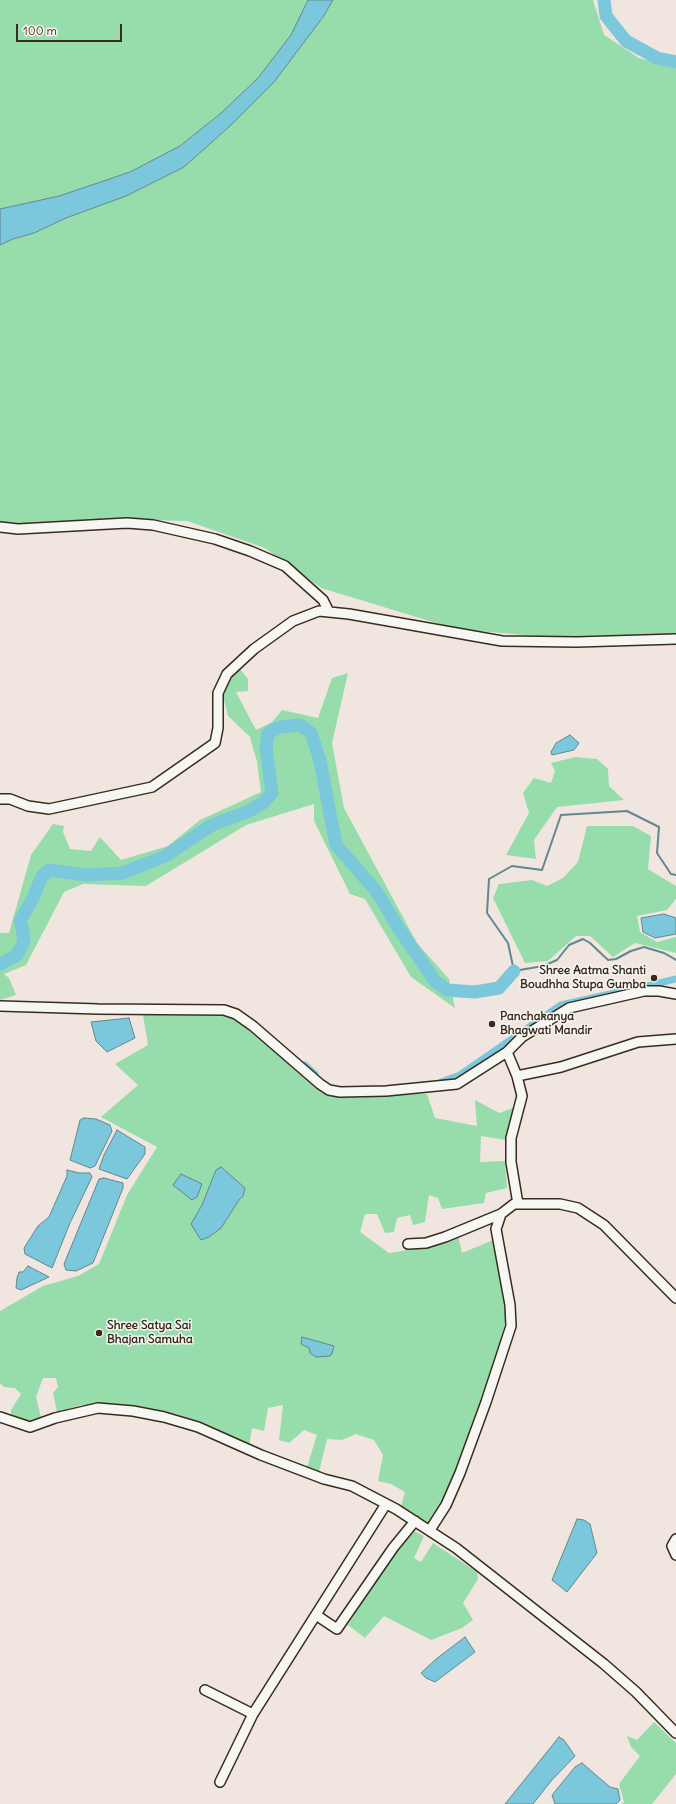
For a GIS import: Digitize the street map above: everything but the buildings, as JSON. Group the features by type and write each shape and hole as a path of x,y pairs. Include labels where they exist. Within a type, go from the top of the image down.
{"street":[{"path":"0,527 18,529 127,523 153,526 215,539 250,551 285,566 323,600 329,612"},
{"path":"0,799 10,799 28,806 49,809 152,787 215,743 218,728 218,693 227,674 254,649 293,621 319,611 502,641 578,642 676,639"},
{"path":"0,1006 98,1009 224,1010 236,1014 253,1026 320,1084 329,1090 340,1092 386,1091 457,1084 507,1052 522,1037 569,1008 644,992 659,991 676,994"},
{"path":"517,1076 561,1066 638,1042 676,1039"},
{"path":"507,1052 517,1076 522,1096 511,1138 511,1162 518,1204"},
{"path":"408,1244 426,1243 501,1214 514,1204 560,1204 578,1208 604,1224 676,1298"},
{"path":"430,1530 446,1505 460,1473 486,1402 511,1326 510,1305 496,1229 501,1214"},
{"path":"0,1417 30,1427 55,1418 98,1408 133,1411 164,1417 198,1427 261,1455 324,1479 352,1486 415,1521 456,1548 604,1664 636,1692 676,1734"},
{"path":"220,1782 253,1714 386,1504"},
{"path":"316,1615 337,1629 393,1548 415,1521"},
{"path":"676,1539 672,1546 676,1555"},
{"path":"205,1690 253,1714"}],"green space":[{"path":"0,0 308,0 291,35 258,78 220,114 180,146 130,172 59,196 0,209"},
{"path":"333,0 593,0 604,35 639,58 676,68 676,634 548,637 456,629 321,588 265,548 187,521 104,519 18,525 0,521 0,245 13,239 34,233 66,218 126,196 184,167 231,125 274,82 323,17"},
{"path":"240,669 248,679 248,691 236,692 256,730 272,722 282,710 318,718 332,678 348,673 332,743 344,808 417,943 449,979 455,1008 411,977 365,899 350,894 314,821 314,804 246,825 146,886 83,884 64,892 26,965 4,974 9,978 16,995 0,1000 0,933 9,933 31,855 53,824 64,826 63,832 70,849 91,851 100,837 121,860 168,846 200,820 261,792 257,762 250,737 228,716 223,696 230,674"},
{"path":"575,757 597,759 608,769 609,786 624,800 557,807 534,840 536,859 506,855 529,813 523,793 534,778 551,783 555,771 551,763"},
{"path":"587,826 633,826 651,836 648,869 676,886 676,899 667,910 637,916 640,932 657,942 676,937 676,953 635,943 613,957 590,936 576,936 548,961 525,963 493,898 499,884 532,880 547,886 563,878 578,862"},
{"path":"143,1015 232,1016 329,1095 427,1094 435,1118 477,1126 475,1100 499,1113 513,1108 506,1140 481,1136 480,1162 505,1161 507,1188 486,1193 484,1203 442,1209 438,1198 429,1195 425,1222 413,1225 410,1215 397,1218 394,1232 385,1233 377,1214 365,1214 360,1232 389,1253 432,1246 458,1235 462,1253 493,1240 506,1304 504,1336 443,1507 427,1526 401,1507 405,1492 391,1484 378,1481 383,1455 374,1440 356,1434 342,1440 327,1439 319,1472 307,1467 317,1435 304,1430 289,1443 279,1440 283,1405 268,1408 264,1431 252,1428 249,1446 113,1405 81,1405 57,1412 53,1393 58,1387 56,1378 43,1378 36,1397 41,1418 26,1421 11,1418 11,1410 21,1394 15,1388 4,1387 0,1383 0,1311 43,1286 78,1276 99,1264 127,1195 157,1147 101,1117 138,1085 115,1064 148,1045"},
{"path":"412,1530 424,1536 414,1558 421,1562 433,1543 477,1572 478,1579 463,1603 473,1620 462,1628 431,1640 384,1616 365,1638 348,1625 368,1591"},
{"path":"654,1722 676,1743 676,1774 652,1804 622,1804 624,1802 619,1784 640,1756 631,1747 627,1736 637,1740"}],"water":[{"path":"308,0 333,0 323,17 274,82 231,125 184,167 126,196 66,218 34,233 13,239 0,245 0,209 59,196 130,172 180,146 220,114 258,78 291,35"},
{"path":"570,735 579,743 574,750 552,755 551,752 556,743"},
{"path":"664,914 676,918 676,934 655,938 643,932 641,918"},
{"path":"129,1018 135,1038 107,1052 96,1041 91,1022"},
{"path":"84,1118 96,1119 110,1125 112,1131 95,1166 90,1168 70,1160 80,1120"},
{"path":"117,1130 145,1147 145,1154 127,1179 99,1169 104,1155"},
{"path":"221,1167 245,1188 243,1196 221,1228 209,1237 201,1240 191,1224 202,1205 216,1170"},
{"path":"67,1170 79,1173 90,1173 92,1177 70,1223 52,1268 25,1254 24,1248 38,1226 49,1217 67,1176"},
{"path":"181,1174 202,1184 197,1197 192,1200 173,1185"},
{"path":"104,1178 123,1183 123,1188 93,1263 76,1271 66,1270 64,1264 99,1179"},
{"path":"28,1266 49,1277 21,1290 16,1288 19,1272 23,1272"},
{"path":"302,1337 334,1346 332,1354 330,1356 316,1357 310,1353 309,1348 301,1344"},
{"path":"577,1519 584,1520 590,1524 597,1553 567,1592 552,1580"},
{"path":"465,1637 475,1652 435,1682 426,1678 421,1673 436,1659"},
{"path":"559,1737 564,1740 575,1756 551,1781 533,1804 505,1804"},
{"path":"582,1763 610,1787 618,1789 620,1800 616,1804 555,1804 552,1795 575,1767"}],"waterway":[{"path":"604,0 606,16 626,41 657,58 676,62"},
{"path":"0,964 17,955 24,941 20,921 33,898 42,876 49,870 86,875 123,873 165,856 212,825 249,811 263,803 272,793 266,748 268,733 280,727 300,725 311,733 320,761 336,845 377,892 399,929 435,981 447,990 475,992 499,988 514,971"},
{"path":"676,875 671,874 657,853 659,827 627,811 561,815 542,870 512,866 489,879 487,913 508,943 514,971 543,966 557,960 569,945 583,939 590,943 608,960 616,959 631,951 644,947 664,953 676,960"},
{"path":"635,989 676,979"},
{"path":"441,1082 460,1075 561,1005 619,992"},
{"path":"305,1065 315,1074"}],"place":[{"name":"Shree Aatma Shanti Boudhha Stupa Gumba","path":"654,978"},
{"name":"Panchakanya Bhagwati Mandir","path":"492,1024"},
{"name":"Shree Satya Sai Bhajan Samuha","path":"99,1333"}]}
